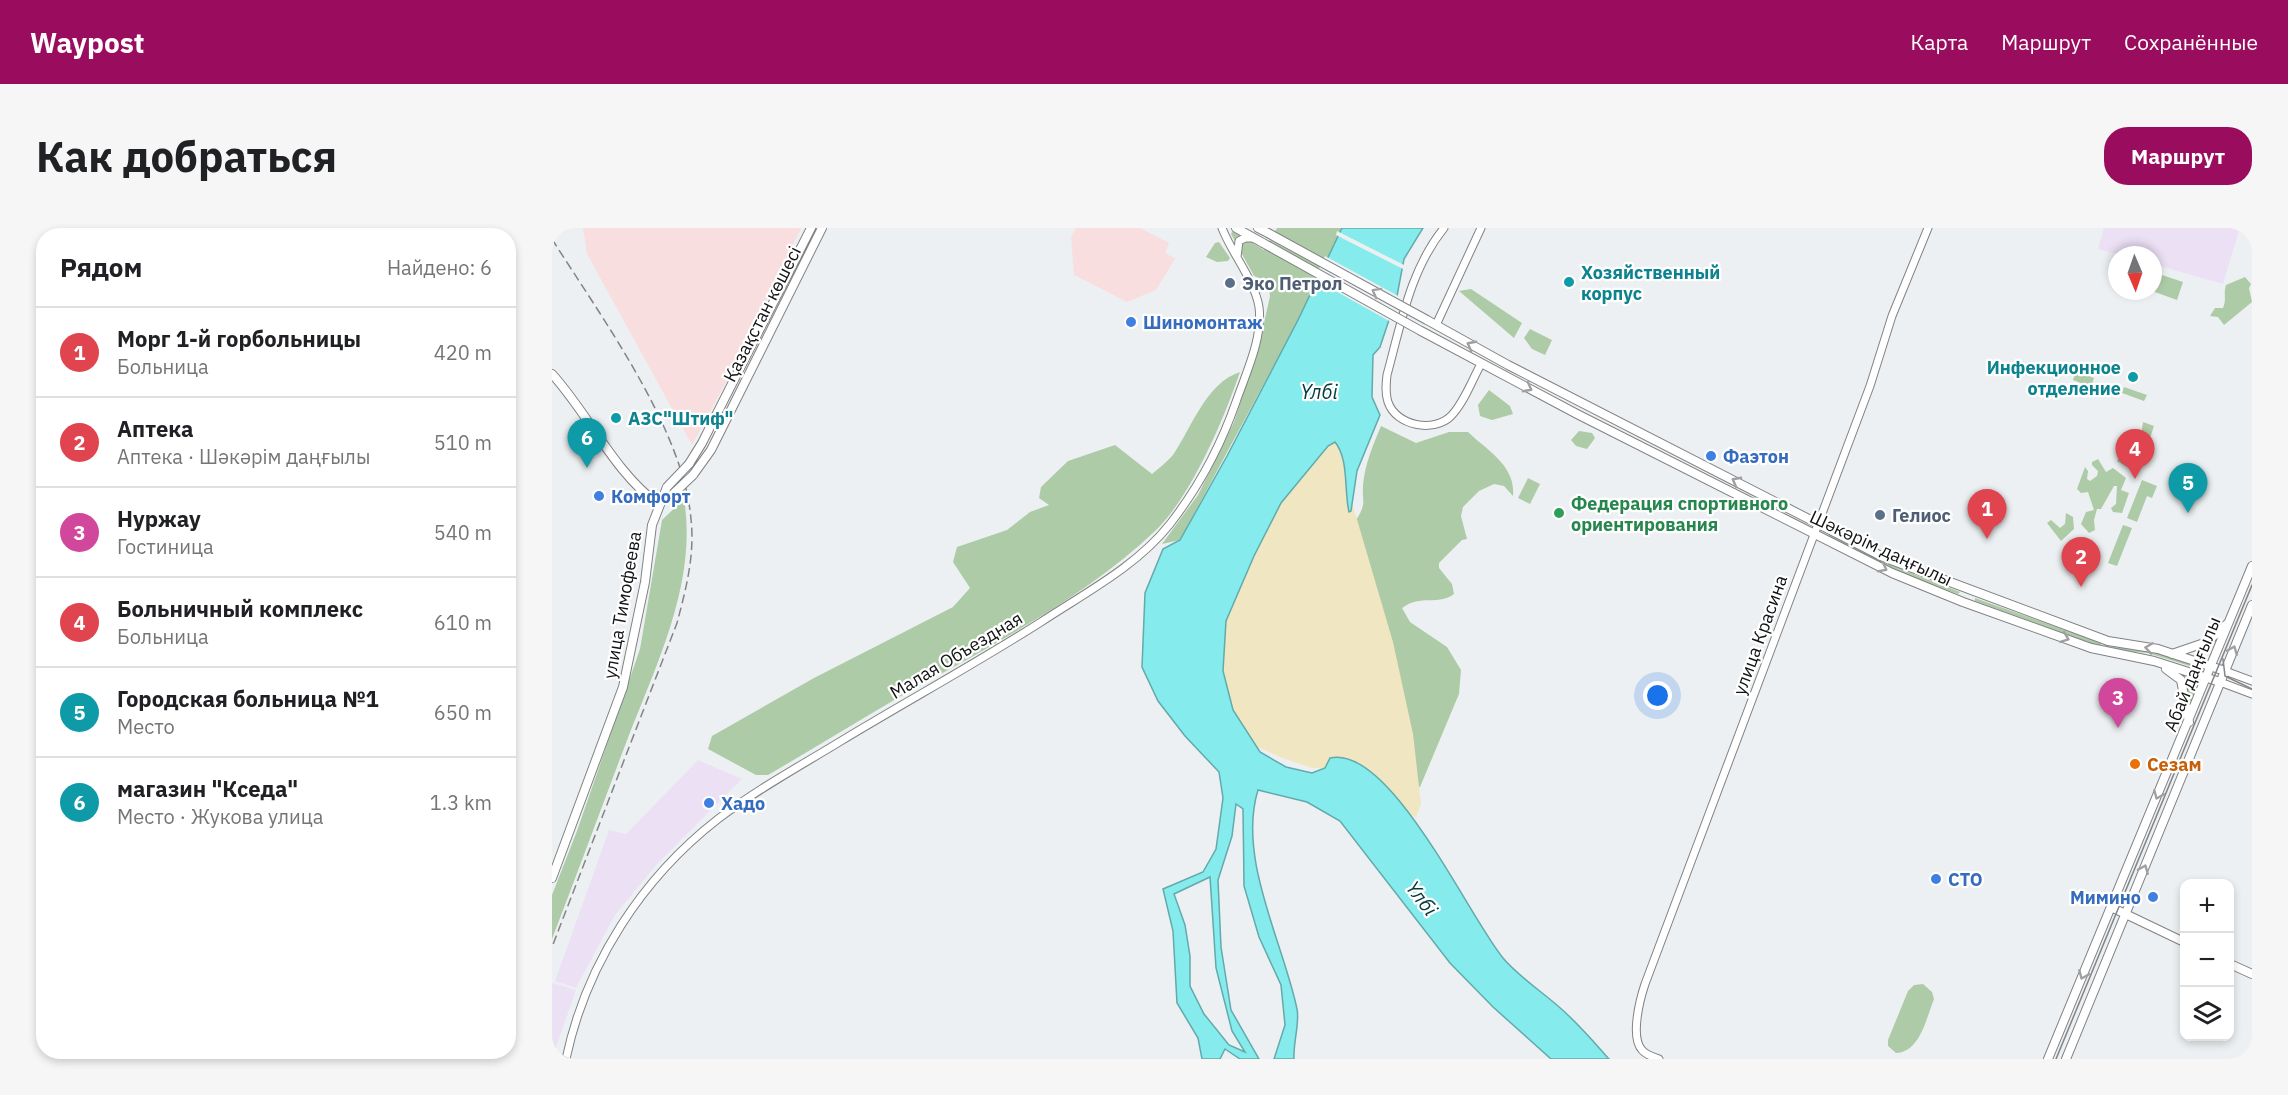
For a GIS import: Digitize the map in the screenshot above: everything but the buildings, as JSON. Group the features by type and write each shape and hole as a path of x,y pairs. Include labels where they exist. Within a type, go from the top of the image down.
{"main road":[{"name":"Қазақстан көшесі","path":"667,488 689,464 702,443 811,228"},
{"name":"Қазақстан көшесі","path":"659,506 693,475 711,450 822,228"},
{"name":"Малая Объездная","path":"566,1059 585,991 610,942 654,880 701,833 742,802 1002,646 1110,577 1144,550 1169,524 1203,474 1228,424 1259,331 1259,304 1222,228"},
{"name":"Шәкәрім даңғылы","path":"1236,228 1588,420 1892,573 1963,602 2105,652 2158,662 2252,693"},
{"path":"1444,228 1426,252 1410,289 1387,375 1385,388 1388,402 1398,416 1410,422 1425,426 1440,424 1452,416 1481,363"},
{"path":"1436,325 1481,228"},
{"name":"улица Красина","path":"1659,1059 1644,1053 1638,1046 1636,1010 1727,770 1813,532 1870,386 1892,316 1928,228"},
{"name":"Шәкәрім даңғылы","path":"1264,230 1508,365 1665,443 1883,557 2108,641 2172,654 2252,681"},
{"path":"1237,257 1239,241 1245,238 1259,241"},
{"path":"1503,375 1508,365"},
{"path":"552,374 620,467 638,488 659,506"},
{"path":"1588,420 1594,409"},
{"path":"1659,456 1665,443"},
{"name":"улица Тимофеева","path":"552,878 622,687 638,618 652,525 667,488"},
{"name":"Абай даңғылы","path":"2048,1059 2113,908 2252,567"},
{"path":"1963,602 1969,591"},
{"name":"Абай даңғылы","path":"2066,1059 2252,604"},
{"path":"2172,654 2207,642 2230,621"},
{"path":"2105,652 2108,641"},
{"path":"2158,662 2181,680 2189,722"},
{"path":"2113,908 2180,940"},
{"path":"2234,966 2252,974"}],"shaded area":[{"path":"583,228 801,228 741,354 692,445 587,254"},
{"path":"1076,228 1140,228 1169,243 1165,253 1180,261 1175,259 1156,290 1127,302 1074,275 1071,237"},
{"path":"2104,228 2231,228 2239,231 2223,284 2162,267 2162,246 2108,246 2108,252 2098,249"},
{"path":"698,760 742,779 657,864 615,915 576,988 555,981 609,830 626,834"},
{"path":"553,983 576,990 552,1059 552,985"}],"green space":[{"path":"1277,228 1342,228 1298,320 1180,540 1162,544 1198,495 1234,422 1259,346 1270,296 1268,282 1254,276 1231,234 1233,230 1264,250"},
{"path":"1219,242 1230,258 1228,261 1217,262 1206,257 1215,243"},
{"path":"2162,275 2183,282 2177,300 2162,295"},
{"path":"2245,277 2251,284 2249,288 2252,302 2224,325 2218,317 2210,316 2215,308 2223,308 2226,285"},
{"path":"1471,289 1522,323 1514,338 1459,291"},
{"path":"1530,329 1552,340 1545,355 1532,349 1524,338"},
{"path":"2076,371 2094,378 2091,387 2073,380"},
{"path":"1240,372 1216,434 1181,498 1155,531 1098,578 1000,641 901,696 768,775 756,775 708,749 712,736 814,678 953,607 970,588 953,562 957,547 1007,530 1030,512 1049,505 1039,498 1041,487 1068,461 1115,445 1152,474 1173,455 1209,396 1228,378"},
{"path":"2124,387 2147,395 2144,401 2122,393"},
{"path":"1489,390 1510,406 1513,414 1492,420 1480,416 1478,405"},
{"path":"2143,422 2154,426 2142,462 2136,472 2117,461 2124,450 2135,446 2140,441"},
{"path":"1381,426 1416,443 1449,432 1468,432 1499,460 1513,485 1513,496 1504,486 1494,484 1479,491 1463,507 1461,516 1467,539 1462,540 1439,563 1439,568 1452,584 1454,594 1442,599 1416,602 1402,608 1410,622 1447,647 1461,670 1459,694 1420,787 1397,787 1356,520 1363,506 1363,485 1367,462"},
{"path":"1579,431 1592,433 1595,438 1587,449 1576,446 1571,440"},
{"path":"2098,459 2106,472 2113,468 2126,478 2121,490 2129,493 2122,513 2113,512 2111,508 2116,504 2117,486 2114,486 2101,509 2097,509 2094,520 2095,530 2089,533 2081,524 2086,512 2094,510 2088,492 2081,493 2077,489 2085,467 2088,471 2087,479 2090,481 2097,476 2098,471 2092,462"},
{"path":"1528,478 1540,484 1530,504 1518,498"},
{"path":"2142,480 2157,486 2152,498 2147,496 2137,522 2127,518"},
{"path":"684,499 687,530 685,562 671,624 552,939 552,895 577,831 640,649 662,520"},
{"path":"2066,513 2073,517 2074,529 2061,541 2047,523 2051,520 2060,528 2065,524"},
{"path":"2123,525 2132,528 2117,566 2108,563"},
{"path":"1829,534 1903,570 1960,592 1958,594 1902,573 1828,537"},
{"path":"1975,598 2101,643 2101,647 1975,601"},
{"path":"2113,647 2149,651 2200,666 2199,669 2148,653 2113,650"},
{"path":"2176,671 2200,680 2189,706 2184,681"},
{"path":"1923,984 1932,992 1934,999 1925,1025 1911,1047 1896,1053 1888,1046 1888,1040 1908,991 1914,985"}],"sand":[{"path":"1344,395 1351,499 1393,642 1413,734 1421,804 1416,818 1342,769 1312,768 1280,757 1251,744 1229,726 1215,591"}],"water":[{"name":"Үлбі","path":"1342,228 1423,228 1404,259 1397,296 1380,347 1373,355 1372,397 1380,415 1357,471 1351,511 1349,512 1342,457 1335,442 1328,446 1281,503 1254,556 1226,621 1223,671 1233,710 1260,752 1286,767 1312,773 1325,768 1330,758 1353,761 1378,778 1402,804 1426,837 1503,958 1572,1018 1609,1059 1551,1059 1493,1007 1450,963 1340,821 1307,802 1258,790 1253,816 1253,843 1264,900 1297,1009 1294,1059 1274,1059 1285,1025 1281,985 1259,937 1244,886 1243,809 1236,804 1232,836 1218,880 1221,947 1231,1010 1259,1059 1240,1059 1225,1049 1220,1059 1202,1059 1198,1038 1177,1003 1173,931 1163,889 1203,872 1216,849 1223,798 1219,772 1185,736 1158,701 1142,667 1145,593 1163,549 1180,540 1298,320","holes":["1210,877 1216,968 1232,1031 1245,1052 1229,1045 1204,1014 1190,986 1190,956 1185,925 1174,894"]}],"pier":[{"path":"1337,231 1406,266 1405,270 1336,235"},
{"path":"1325,256 1400,297 1391,322 1314,279"}],"tram line":[{"path":"2056,1059 2252,585"},
{"path":"2223,659 2225,676 2252,689"}],"railway":[{"path":"552,239 637,374 656,411 673,448 685,484 692,532 689,572 677,623 552,947"}],"place":[{"name":"Хозяйственный корпус","path":"1569,282"},
{"name":"Эко Петрол","path":"1230,283"},
{"name":"Шиномонтаж","path":"1131,322"},
{"name":"Инфекционное отделение","path":"2133,377"},
{"name":"АЗС\"Штиф\"","path":"616,418"},
{"name":"Фаэтон","path":"1711,456"},
{"name":"магазин \"Кседа\"","path":"587,468"},
{"name":"Больничный комплекс","path":"2135,479"},
{"name":"Комфорт","path":"599,496"},
{"name":"Федерация спортивного ориентирования","path":"1559,513"},
{"name":"Городская больница №1","path":"2188,513"},
{"name":"Гелиос","path":"1880,515"},
{"name":"Морг 1-й горбольницы","path":"1987,539"},
{"name":"Аптека","path":"2081,587"},
{"name":"Нуржау","path":"2118,728"},
{"name":"Сезам","path":"2135,764"},
{"name":"Хадо","path":"709,803"},
{"name":"СТО","path":"1936,879"},
{"name":"Мимино","path":"2153,897"}]}
